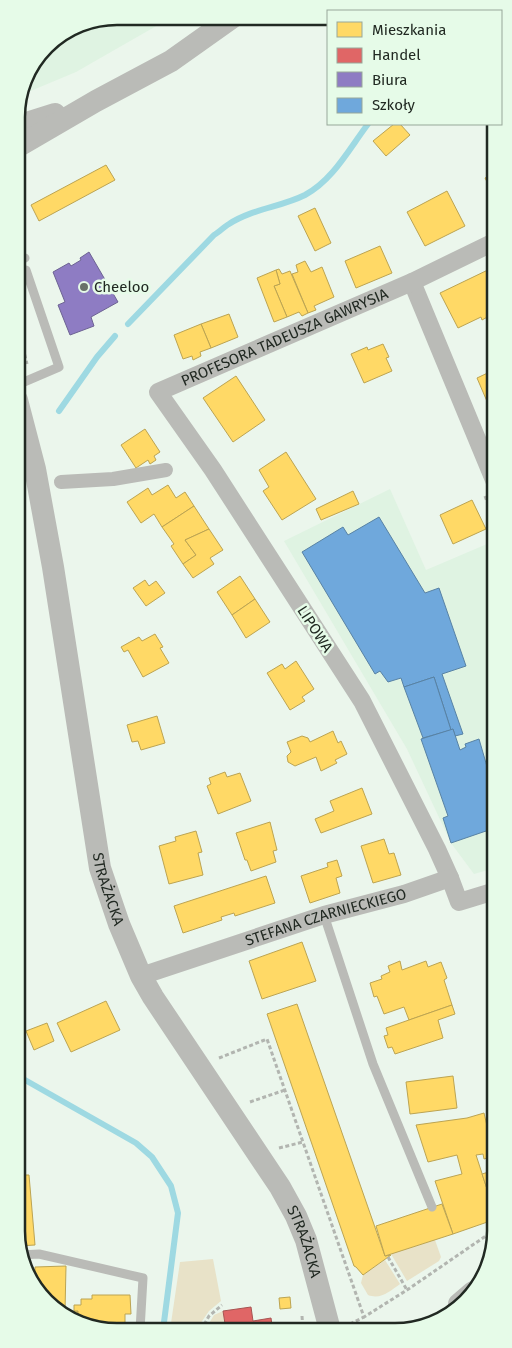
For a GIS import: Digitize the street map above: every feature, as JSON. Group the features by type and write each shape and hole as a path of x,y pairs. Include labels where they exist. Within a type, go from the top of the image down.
{"street":[{"path":"25,142 171,61 222,25"},
{"path":"25,123 96,101"},
{"name":"PROFESORA TADEUSZA GAWRYSIA","path":"158,392 412,282 487,245"},
{"path":"412,282 487,463"},
{"name":"LIPOWA","path":"158,392 213,470 362,701 450,878"},
{"name":"STRAŻACKA","path":"25,431 35,469 53,567 100,868 120,924 153,997 280,1187 296,1216 306,1240 328,1323"},
{"path":"61,482 113,479 166,470"},
{"path":"450,878 459,902 487,893"},
{"name":"STEFANA CZARNIECKIEGO","path":"142,976 324,915 404,894 450,878"}],"lane":[{"path":"25,382 59,367 26,270"},
{"path":"324,915 373,1064 432,1207"},
{"path":"28,1255 39,1254 143,1278 140,1323"}],"path":[{"path":"214,1060 267,1039 364,1317 487,1235"},
{"path":"244,1104 285,1090"},
{"path":"388,1257 407,1290"},
{"path":"204,1323 209,1316 222,1305"},
{"path":"301,1312 302,1323"}],"shaded area":[{"path":"158,25 76,72 28,92 44,61 56,48 71,37 93,28 105,26"},
{"path":"390,489 426,570 487,544 487,870 474,874 451,843 407,749 284,541"},
{"path":"435,1240 441,1257 439,1261 407,1281 391,1254"},
{"path":"213,1259 221,1301 209,1311 201,1323 171,1323 180,1262"},
{"path":"385,1260 400,1284 381,1296 368,1295 361,1283 363,1275"},
{"path":"223,1311 225,1323 209,1323 214,1315"}],"building: Mieszkania":[{"path":"393,125 401,125 410,135 386,156 373,141"},
{"path":"106,165 115,180 39,221 31,205"},
{"path":"447,191 465,226 425,246 407,212"},
{"path":"315,208 331,243 315,251 298,216"},
{"path":"380,246 392,273 356,288 345,261"},
{"path":"305,261 311,272 322,267 334,297 314,306 316,310 308,313 292,274 298,272 296,265"},
{"path":"279,269 282,274 290,271 308,313 302,316 299,312 287,317 274,286 280,284 276,270"},
{"path":"276,270 280,284 274,286 287,317 274,322 257,278"},
{"path":"487,270 487,317 482,320 481,317 458,328 440,293"},
{"path":"229,314 238,337 211,348 201,324"},
{"path":"201,324 211,348 200,352 201,356 193,360 192,356 183,359 174,335"},
{"path":"383,344 389,357 386,358 392,371 364,383 351,354 367,347 368,350"},
{"path":"487,373 487,401 477,378"},
{"path":"236,376 265,420 233,442 203,398"},
{"path":"145,429 160,452 154,456 156,460 150,464 148,460 136,468 121,445"},
{"path":"286,452 316,499 282,520 263,491 269,487 259,470"},
{"path":"168,485 176,498 185,492 194,506 162,527 154,514 141,523 127,502 148,488 152,495"},
{"path":"353,491 359,504 321,520 316,509"},
{"path":"472,500 486,529 453,544 440,515"},
{"path":"194,506 209,529 185,540 196,555 183,564 171,546 174,544 162,527"},
{"path":"209,529 223,550 210,558 214,564 193,578 183,564 196,555 185,540"},
{"path":"240,576 255,599 232,615 217,592"},
{"path":"145,580 149,586 156,581 165,593 146,606 133,588"},
{"path":"255,599 270,622 246,638 232,615"},
{"path":"155,634 163,647 160,648 169,663 143,677 128,650 124,652 121,647 139,637 142,641"},
{"path":"296,661 314,689 302,697 305,701 290,710 267,673 282,664 285,669"},
{"path":"157,716 165,743 141,750 138,741 132,742 127,725"},
{"path":"333,731 338,743 341,741 347,754 335,760 337,763 321,771 316,757 295,766 288,762 287,756 291,752 287,742 302,736 308,738 310,742"},
{"path":"225,772 227,777 240,773 251,801 218,814 207,786 211,784 209,778"},
{"path":"362,788 372,814 321,833 315,819 334,811 330,801"},
{"path":"270,822 277,850 273,851 276,862 251,871 247,860 245,860 236,833"},
{"path":"196,831 202,852 198,853 203,875 169,884 159,846 176,841 175,837"},
{"path":"384,839 389,854 394,853 401,875 373,883 361,846"},
{"path":"337,860 342,876 336,878 340,893 310,903 301,876 328,867 327,863"},
{"path":"266,876 275,903 235,916 234,913 221,917 222,920 183,933 174,906"},
{"path":"302,942 316,981 262,999 249,961"},
{"path":"400,961 402,970 426,961 428,967 441,962 447,978 444,980 452,1005 409,1020 404,1007 384,1014 377,996 374,997 370,983 382,979 381,976 390,972 388,966"},
{"path":"106,1001 120,1030 71,1052 57,1023"},
{"path":"297,1004 385,1256 391,1255 363,1275 354,1266 267,1014"},
{"path":"452,1005 455,1014 438,1020 443,1038 395,1054 392,1047 388,1048 384,1036 388,1035 386,1028"},
{"path":"47,1023 54,1041 34,1050 26,1031"},
{"path":"453,1076 457,1108 410,1114 406,1082"},
{"path":"484,1113 487,1126 487,1158 484,1159 483,1154 476,1155 487,1189 487,1222 453,1234 435,1181 462,1174 457,1155 428,1162 416,1125 467,1118"},
{"path":"487,1172 487,1189 482,1174"},
{"path":"25,1175 29,1175 35,1245 26,1246 26,1243"},
{"path":"442,1204 453,1234 385,1256 376,1226"},
{"path":"66,1266 65,1306 44,1287 35,1273 35,1267"},
{"path":"92,1295 130,1295 131,1314 125,1314 125,1323 117,1323 88,1318 78,1313 78,1311 74,1311 74,1305 81,1305 81,1299 92,1299"},
{"path":"290,1297 291,1308 280,1309 279,1298"}],"building: Handel":[{"path":"251,1307 253,1321 271,1318 272,1323 225,1323 223,1311"}],"building: Biura":[{"name":"Cheeloo","path":"89,252 118,302 91,317 94,326 70,335 58,305 65,302 53,272 69,263 71,266"}],"building: Szkoły":[{"path":"379,517 425,593 439,588 466,666 442,674 463,734 455,736 453,729 451,730 434,677 404,687 401,678 388,682 380,671 375,674 302,552 343,527 348,535"},
{"path":"434,677 451,730 423,738 404,687"},
{"path":"453,729 460,750 466,747 465,744 479,739 487,767 487,834 486,831 451,843 443,818 448,816 421,739"}],"waterway":[{"path":"128,324 214,235 225,227 247,215 296,199 315,189 332,173 367,125"},
{"path":"59,411 97,357 115,336"},
{"path":"25,1080 136,1143 152,1157 171,1186 178,1213 164,1323"}],"place":[{"name":"Cheeloo","path":"84,287"}]}
